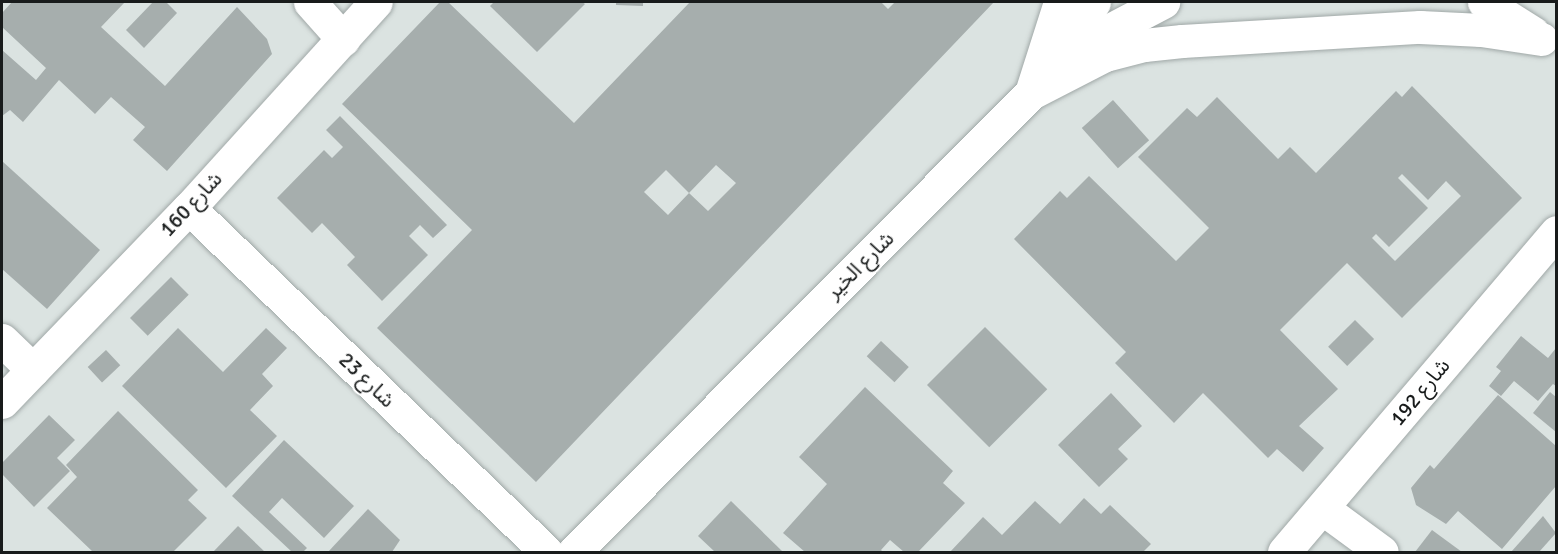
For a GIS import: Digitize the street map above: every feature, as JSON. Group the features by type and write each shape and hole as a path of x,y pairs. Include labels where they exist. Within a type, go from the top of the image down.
{"street":[{"path":"310,2 343,39"},
{"name":"شارع 160","path":"2,402 189,208 376,2"},
{"path":"1030,93 1060,2"},
{"path":"1030,93 1094,2"},
{"name":"شارع الخير","path":"574,552 1030,93 1104,33 1163,2"},
{"path":"1484,2 1549,44"},
{"path":"1030,93 1105,56 1182,41 1420,27 1481,30 1549,44"},
{"name":"شارع 23","path":"189,208 546,552"},
{"name":"شارع 192","path":"1284,552 1557,232"},
{"path":"2,340 33,370"},
{"path":"1322,508 1382,552"}],"building":[{"path":"12,2 125,2 101,27 165,86 237,7 267,39 272,54 167,171 133,140 145,127 111,97 95,114 59,80 23,122 10,110 2,116 2,50 36,80 46,68 2,27 2,13"},
{"path":"153,2 166,2 177,13 144,48 126,30"},
{"path":"440,2 448,2 574,123 690,2 881,2 888,9 895,2 994,2 536,482 377,328 472,230 342,104","holes":["716,165 736,183 708,211 689,193","666,170 689,193 668,215 644,192"]},
{"path":"494,2 582,2 585,4 537,52 490,6"},
{"path":"616,2 643,2 643,6 616,5"},
{"path":"1412,86 1522,198 1402,318 1347,263 1280,330 1338,389 1299,426 1324,448 1303,472 1277,449 1268,458 1203,393 1174,423 1115,363 1126,352 1014,239 1060,191 1067,198 1089,176 1176,261 1209,228 1138,157 1187,108 1197,117 1217,97 1278,159 1290,147 1316,173 1396,91 1402,97","holes":["1402,174 1428,200 1446,181 1461,196 1395,261 1372,238 1376,234 1389,247 1428,208 1398,178"]},
{"path":"1113,100 1149,140 1118,168 1082,128"},
{"path":"340,116 447,225 433,238 420,225 409,236 428,255 382,301 347,265 355,257 322,223 312,233 277,198 324,150 332,158 343,147 326,130"},
{"path":"2,161 100,250 47,309 2,269"},
{"path":"171,277 189,295 148,336 130,318"},
{"path":"1355,320 1374,339 1347,366 1328,347"},
{"path":"985,327 1047,389 989,447 927,385"},
{"path":"178,328 223,372 266,328 287,348 262,374 273,386 250,410 277,436 226,488 122,386"},
{"path":"1521,336 1548,358 1556,348 1556,386 1553,384 1538,401 1514,381 1501,396 1489,386 1501,371 1496,367"},
{"path":"881,341 909,367 894,382 867,356"},
{"path":"106,350 120,365 102,382 88,367"},
{"path":"865,387 953,471 943,483 965,503 918,552 904,552 890,540 881,550 883,552 805,552 783,533 827,484 799,457"},
{"path":"1550,392 1556,397 1556,432 1533,413"},
{"path":"1111,393 1142,426 1118,449 1128,459 1099,487 1058,445"},
{"path":"1498,395 1556,446 1556,486 1502,549 1458,511 1446,524 1416,505 1411,488 1430,465 1434,469"},
{"path":"118,411 198,490 188,500 207,518 173,552 93,552 47,508 77,477 66,465"},
{"path":"49,415 75,440 57,458 70,471 34,507 2,474 2,463"},
{"path":"284,440 354,506 324,538 282,498 269,512 307,548 303,552 292,552 232,496"},
{"path":"1084,498 1101,514 1110,505 1151,544 1143,552 950,552 983,517 1002,535 1035,501 1060,524"},
{"path":"731,501 783,552 715,552 698,536"},
{"path":"368,509 400,540 392,552 328,552"},
{"path":"1543,516 1556,533 1539,552 1511,552"},
{"path":"238,526 265,552 213,552"},
{"path":"1432,530 1462,552 1415,552"}]}
